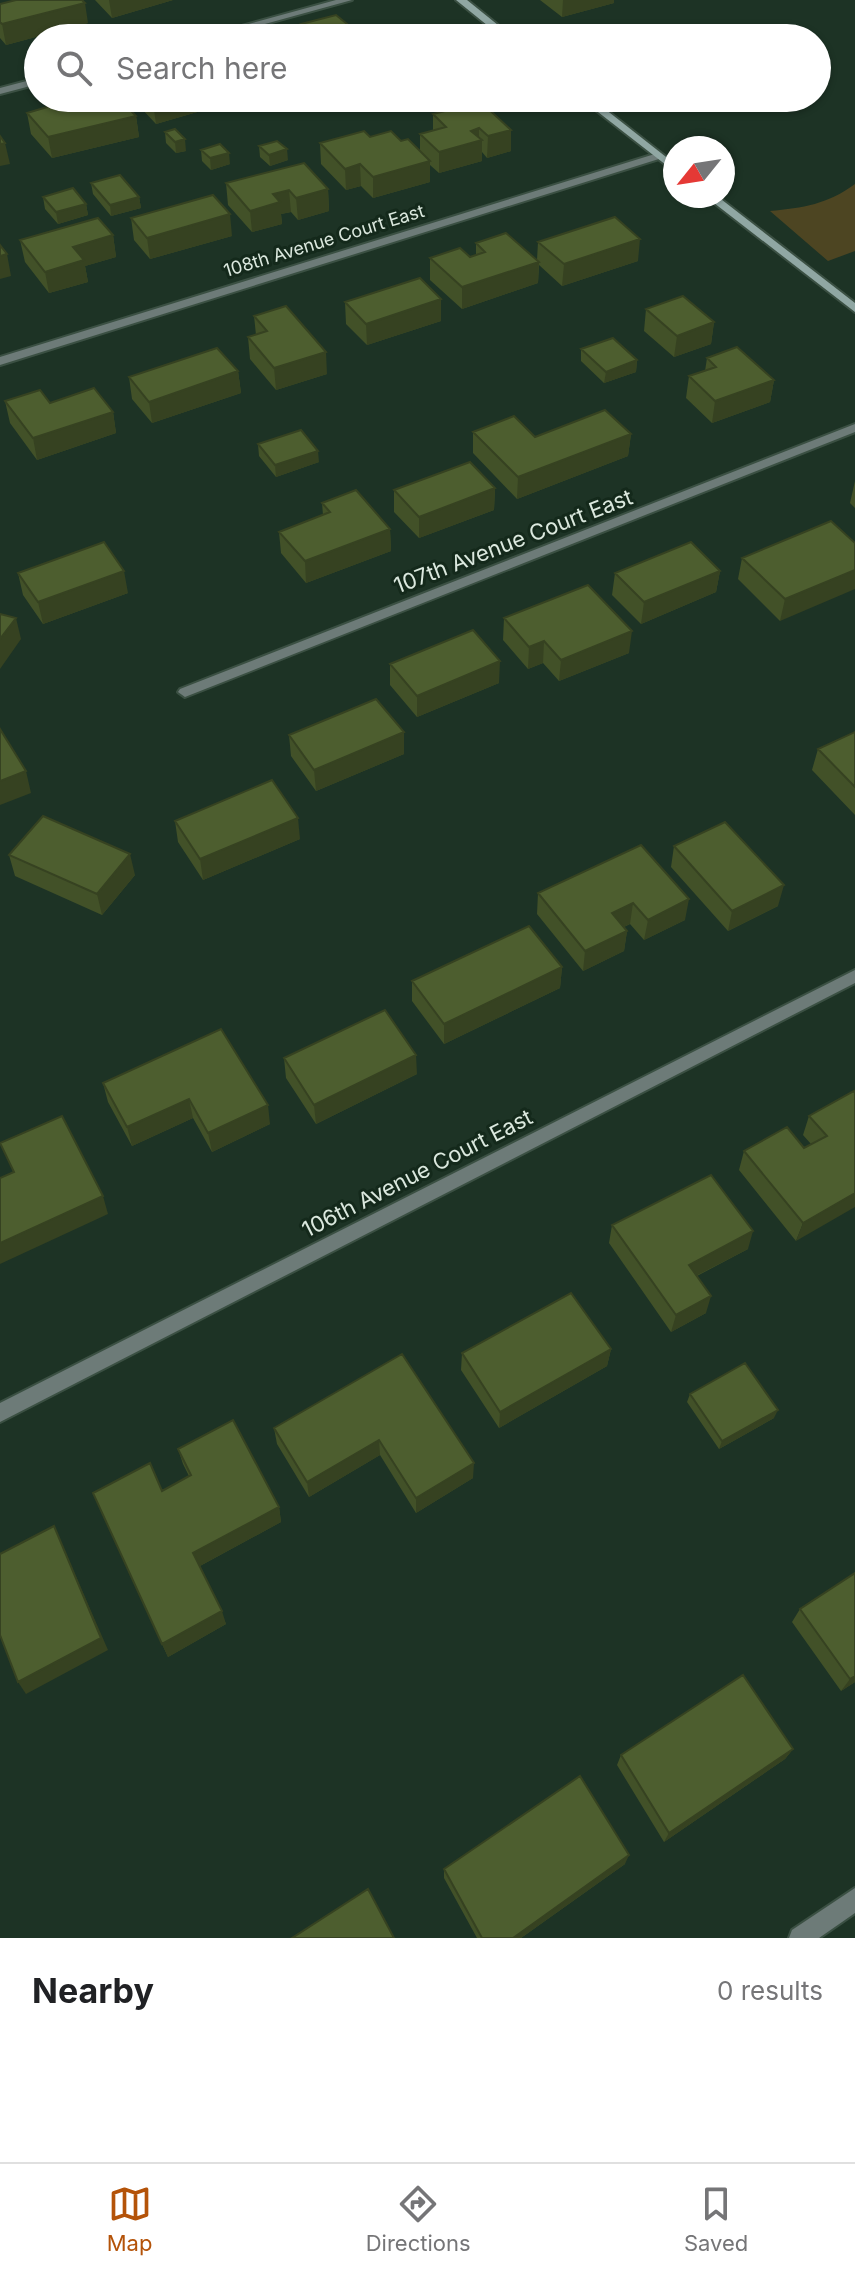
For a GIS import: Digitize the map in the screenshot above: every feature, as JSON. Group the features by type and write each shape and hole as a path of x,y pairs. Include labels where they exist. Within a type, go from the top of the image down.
{"street":[{"path":"256,24 347,0"},
{"path":"461,0 491,24"},
{"path":"0,91 24,85"},
{"path":"603,112 663,160"},
{"name":"108th Avenue Court East","path":"0,361 658,156"},
{"path":"725,208 855,309"},
{"name":"107th Avenue Court East","path":"185,692 855,428"},
{"name":"106th Avenue Court East","path":"0,1413 855,976"},
{"path":"800,1938 855,1899"}],"shaded area":[{"path":"855,184 855,251 828,261 770,211 815,204"}],"building":[{"path":"16,0 82,0 85,3 2,24 0,4"},
{"path":"336,15 347,24 301,24"},
{"path":"132,112 136,116 48,137 27,113"},
{"path":"492,112 511,130 488,136 479,128 471,131 482,140 439,152 420,134 446,127 433,114"},
{"path":"175,129 185,139 175,142 165,132"},
{"path":"364,131 370,137 391,131 401,141 408,139 430,161 373,177 360,164 345,169 320,143"},
{"path":"277,141 287,149 269,155 259,146"},
{"path":"220,144 229,153 210,158 201,150"},
{"path":"304,163 328,189 296,198 289,190 273,194 280,202 250,211 226,183"},
{"path":"120,175 139,197 110,205 91,183"},
{"path":"73,188 86,204 56,212 43,197"},
{"path":"213,195 230,214 147,238 131,218"},
{"path":"615,217 640,239 564,264 538,242"},
{"path":"98,218 113,235 73,247 84,260 45,272 20,240"},
{"path":"506,233 539,262 462,287 430,258 460,248 470,257 485,252 476,243"},
{"path":"420,278 441,299 366,324 345,302"},
{"path":"683,296 714,322 677,336 646,309"},
{"path":"286,306 326,352 274,368 248,337 267,331 254,316"},
{"path":"613,338 637,360 606,372 581,349"},
{"path":"737,347 774,380 715,401 689,376 716,367 707,358"},
{"path":"217,348 238,371 149,402 129,377"},
{"path":"94,388 113,412 33,438 5,401 40,390 50,403"},
{"path":"605,410 631,434 518,477 473,432 514,416 535,437"},
{"path":"301,430 318,451 275,465 258,444"},
{"path":"470,462 495,488 419,517 394,490"},
{"path":"356,490 390,529 305,561 279,532 330,512 322,503"},
{"path":"831,521 855,543 855,570 785,599 742,558"},
{"path":"104,542 124,571 38,602 18,573"},
{"path":"691,542 720,571 644,602 615,573"},
{"path":"588,585 632,631 561,660 544,641 529,647 504,618"},
{"path":"0,614 16,618 0,639"},
{"path":"473,630 500,661 417,696 390,664"},
{"path":"376,699 404,732 314,770 289,735"},
{"path":"0,729 26,771 0,781"},
{"path":"855,732 855,787 818,749"},
{"path":"272,780 298,818 200,859 175,821"},
{"path":"43,816 130,854 97,894 9,855"},
{"path":"725,822 784,885 732,911 674,846"},
{"path":"641,845 689,899 648,920 633,903 612,913 627,931 585,951 538,893"},
{"path":"529,926 562,967 444,1024 412,981"},
{"path":"385,1010 416,1055 314,1105 284,1058"},
{"path":"221,1029 268,1105 208,1133 189,1099 127,1127 103,1083"},
{"path":"854,1091 855,1193 803,1223 744,1151 787,1127 804,1148 827,1136 809,1116"},
{"path":"62,1116 103,1196 0,1243 0,1178 14,1172 0,1143"},
{"path":"711,1175 753,1231 689,1265 711,1296 676,1315 612,1225"},
{"path":"571,1293 611,1349 500,1412 462,1353"},
{"path":"402,1354 474,1463 416,1498 379,1440 307,1482 274,1428"},
{"path":"745,1363 778,1410 722,1441 690,1394"},
{"path":"233,1420 279,1507 193,1553 222,1611 162,1644 93,1493 150,1463 162,1491 191,1475 178,1449"},
{"path":"54,1526 101,1638 18,1682 0,1635 0,1554"},
{"path":"855,1573 855,1676 850,1679 800,1609"},
{"path":"743,1675 793,1749 669,1833 621,1755"},
{"path":"580,1776 629,1855 513,1938 482,1938 444,1869"},
{"path":"368,1889 394,1938 292,1938"}]}
